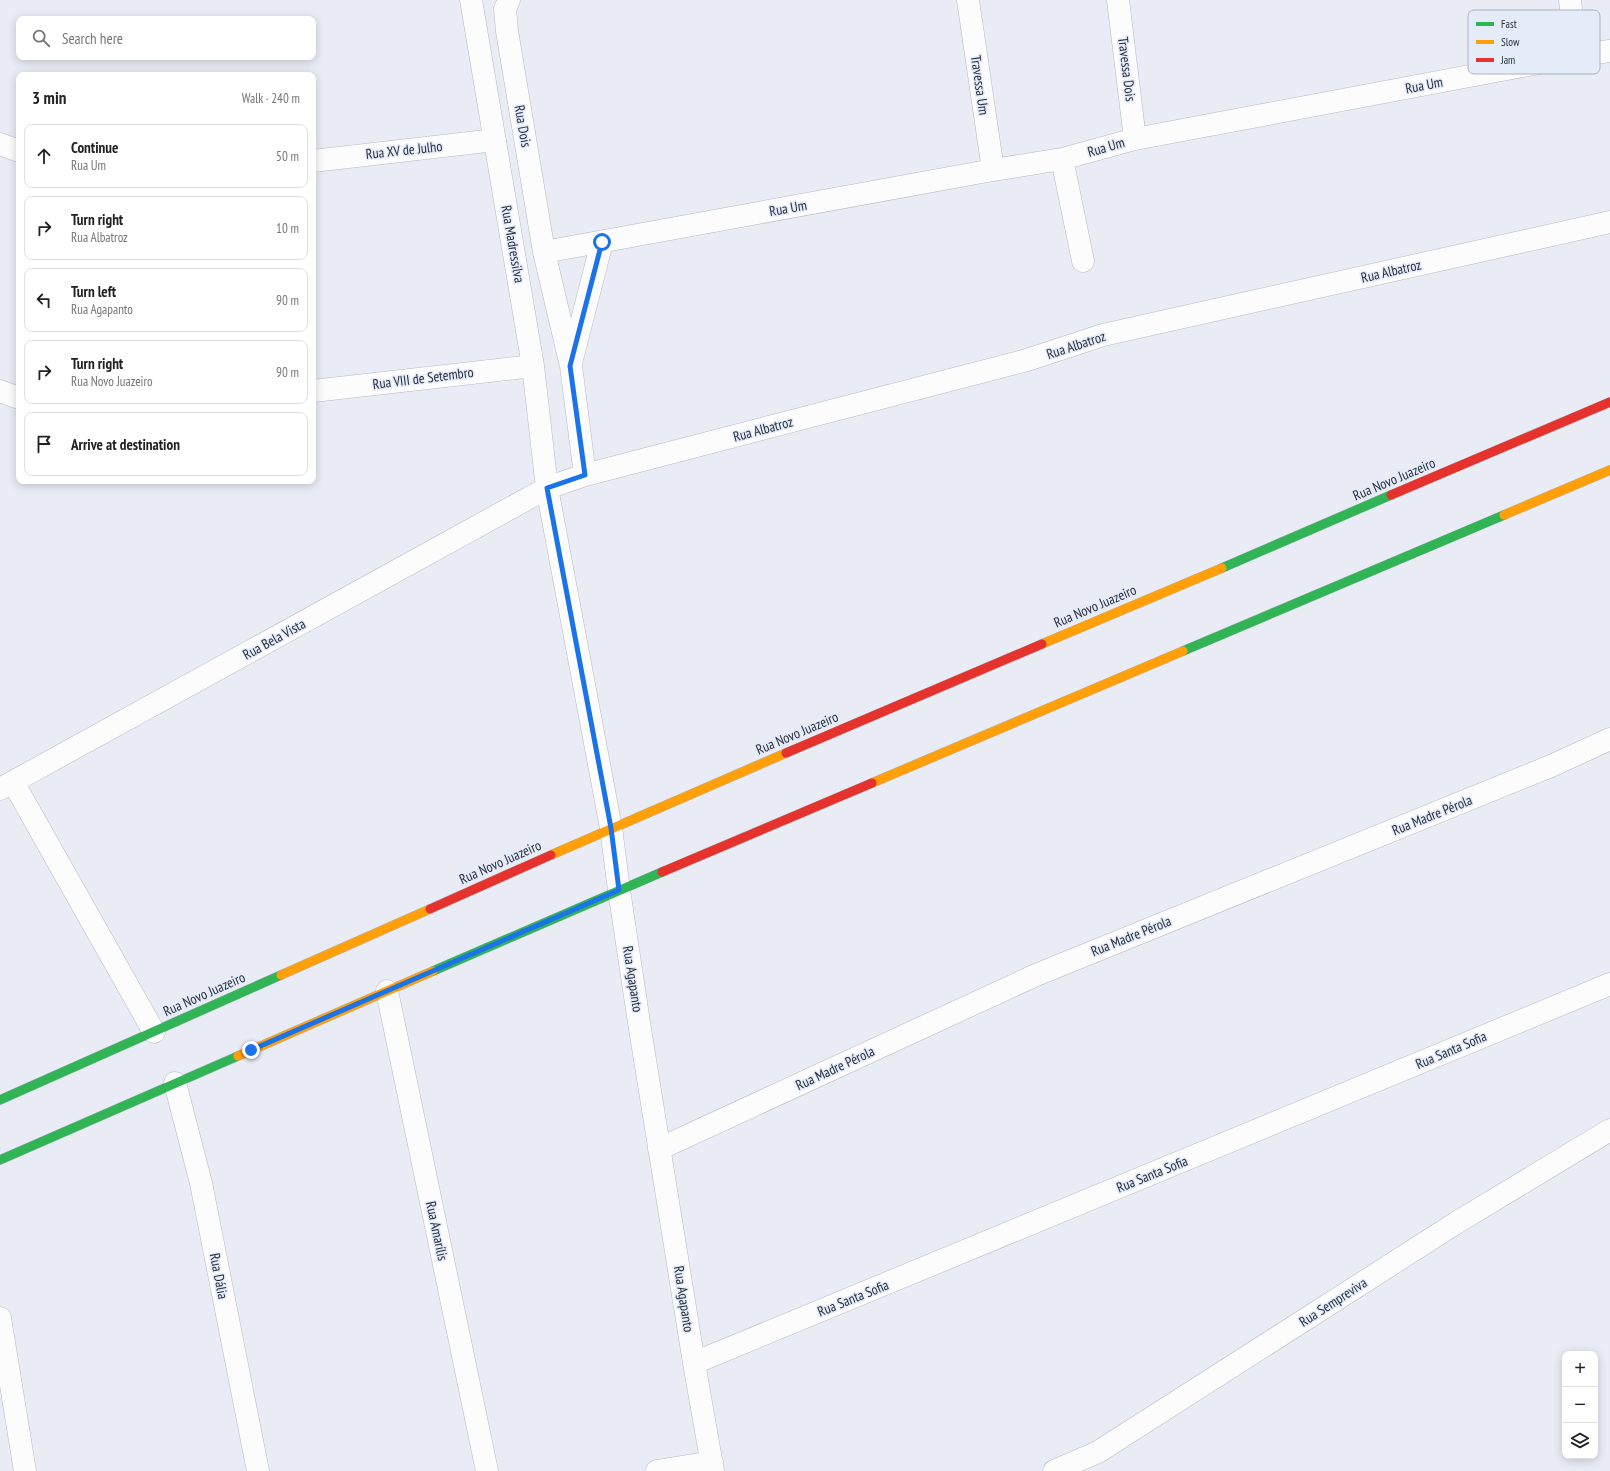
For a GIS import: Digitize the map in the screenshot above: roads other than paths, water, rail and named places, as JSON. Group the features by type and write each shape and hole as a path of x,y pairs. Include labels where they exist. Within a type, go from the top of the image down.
{"street":[{"name":"Rua Madressilva","path":"471,0 533,366 547,488"},
{"name":"Rua Dois","path":"509,0 506,10 507,30 544,252"},
{"name":"Travessa Um","path":"968,0 993,170"},
{"name":"Travessa Dois","path":"1118,0 1136,139"},
{"path":"1570,0 1571,10"},
{"name":"Rua Um","path":"1600,52 1610,51"},
{"name":"Rua Um","path":"544,252 993,170 1062,159 1136,139 1481,74"},
{"name":"Rua XV de Julho","path":"316,160 495,140"},
{"path":"0,144 16,150"},
{"path":"1062,159 1083,261"},
{"name":"Rua Albatroz","path":"547,488 585,475 1027,360 1103,335 1610,222"},
{"path":"570,366 602,242"},
{"path":"544,252 570,366 585,475"},
{"name":"Rua VIII de Setembro","path":"316,391 533,366"},
{"path":"0,391 16,397"},
{"name":"Rua Novo Juazeiro","path":"0,1100 611,828 1610,402"},
{"path":"0,1160 619,890 1610,470"},
{"name":"Rua Bela Vista","path":"7,786 547,488"},
{"name":"Rua Agapanto","path":"547,488 611,828 619,890 694,1364 713,1466"},
{"name":"Rua Madre Pérola","path":"660,1149 1036,975 1552,766 1610,739"},
{"path":"7,786 154,1032"},
{"name":"Rua Santa Sofia","path":"694,1364 1610,984"},
{"name":"Rua Amarílis","path":"387,991 487,1471"},
{"name":"Rua Dália","path":"175,1083 201,1183 258,1471"},
{"name":"Rua Sempreviva","path":"1054,1471 1098,1452 1456,1223 1610,1130"},
{"path":"0,1318 25,1471"},
{"path":"657,1471 713,1466"}]}
